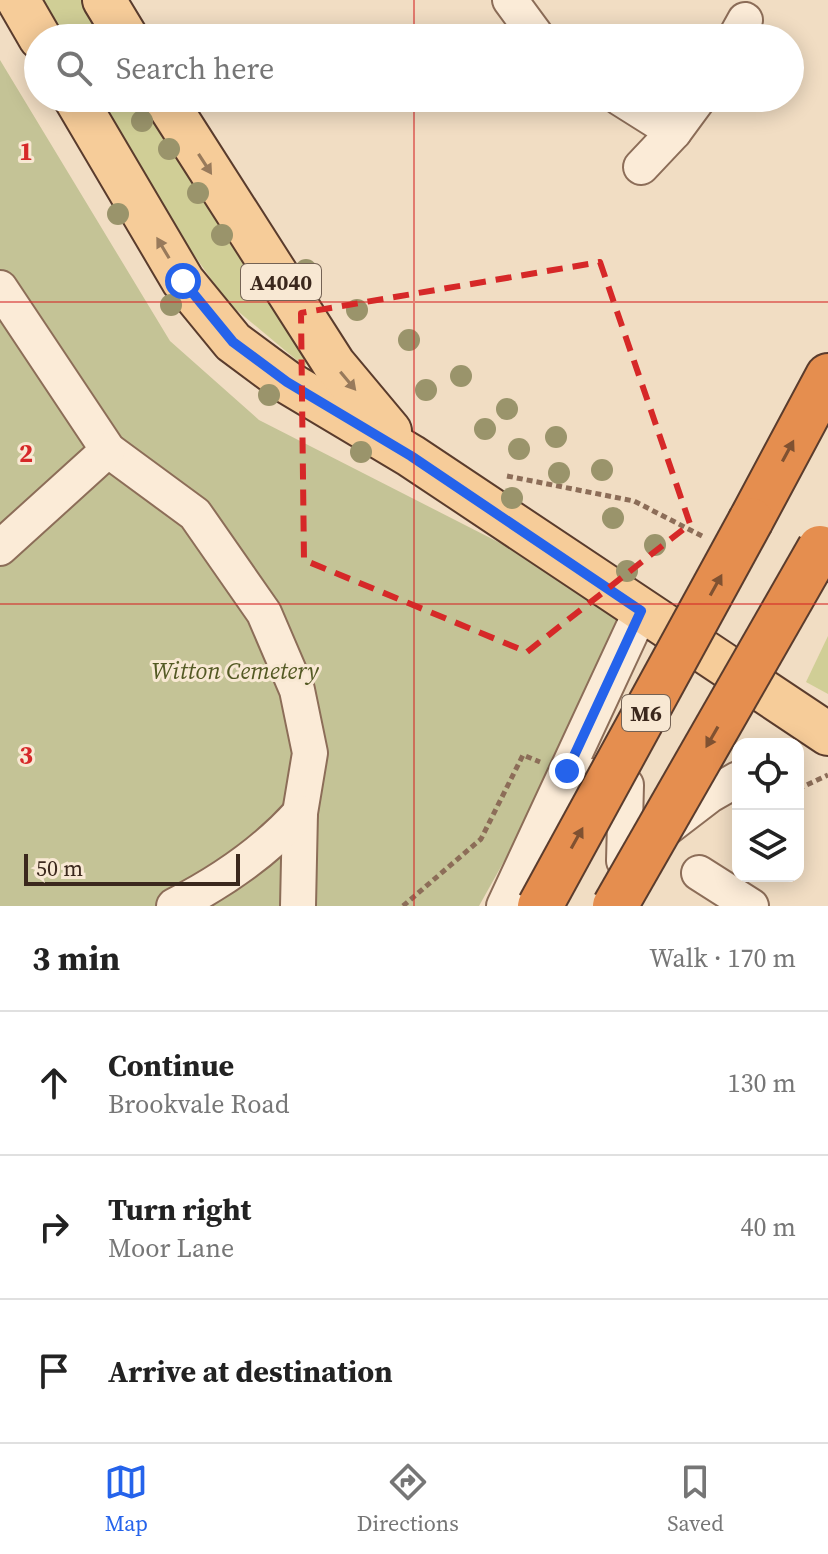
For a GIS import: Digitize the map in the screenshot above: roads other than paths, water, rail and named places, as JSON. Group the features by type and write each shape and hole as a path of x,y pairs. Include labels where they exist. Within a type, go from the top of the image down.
{"highway":[{"name":"M6","path":"540,906 828,376"},
{"path":"615,906 824,539"}],"main road":[{"path":"18,0 32,24"},
{"path":"104,0 119,24"},
{"name":"A4040","path":"83,112 183,281 233,342 287,382 411,456 641,611 816,736"},
{"name":"A4040","path":"173,112 334,364 411,456"}],"street":[{"path":"510,0 528,24"},
{"path":"642,112 674,132"},
{"path":"641,167 689,112"},
{"path":"0,288 108,450 195,514 264,613 297,690 310,753 300,813 298,906"},
{"path":"0,548 108,450"},
{"path":"504,906 641,611"},
{"path":"567,771 626,785 624,861"},
{"path":"599,906 624,861 710,795 732,782"},
{"path":"174,906 206,890 276,840 300,813"},
{"path":"699,873 751,906"}],"park label":[{"name":"Witton Cemetery","path":"235,671"}]}
